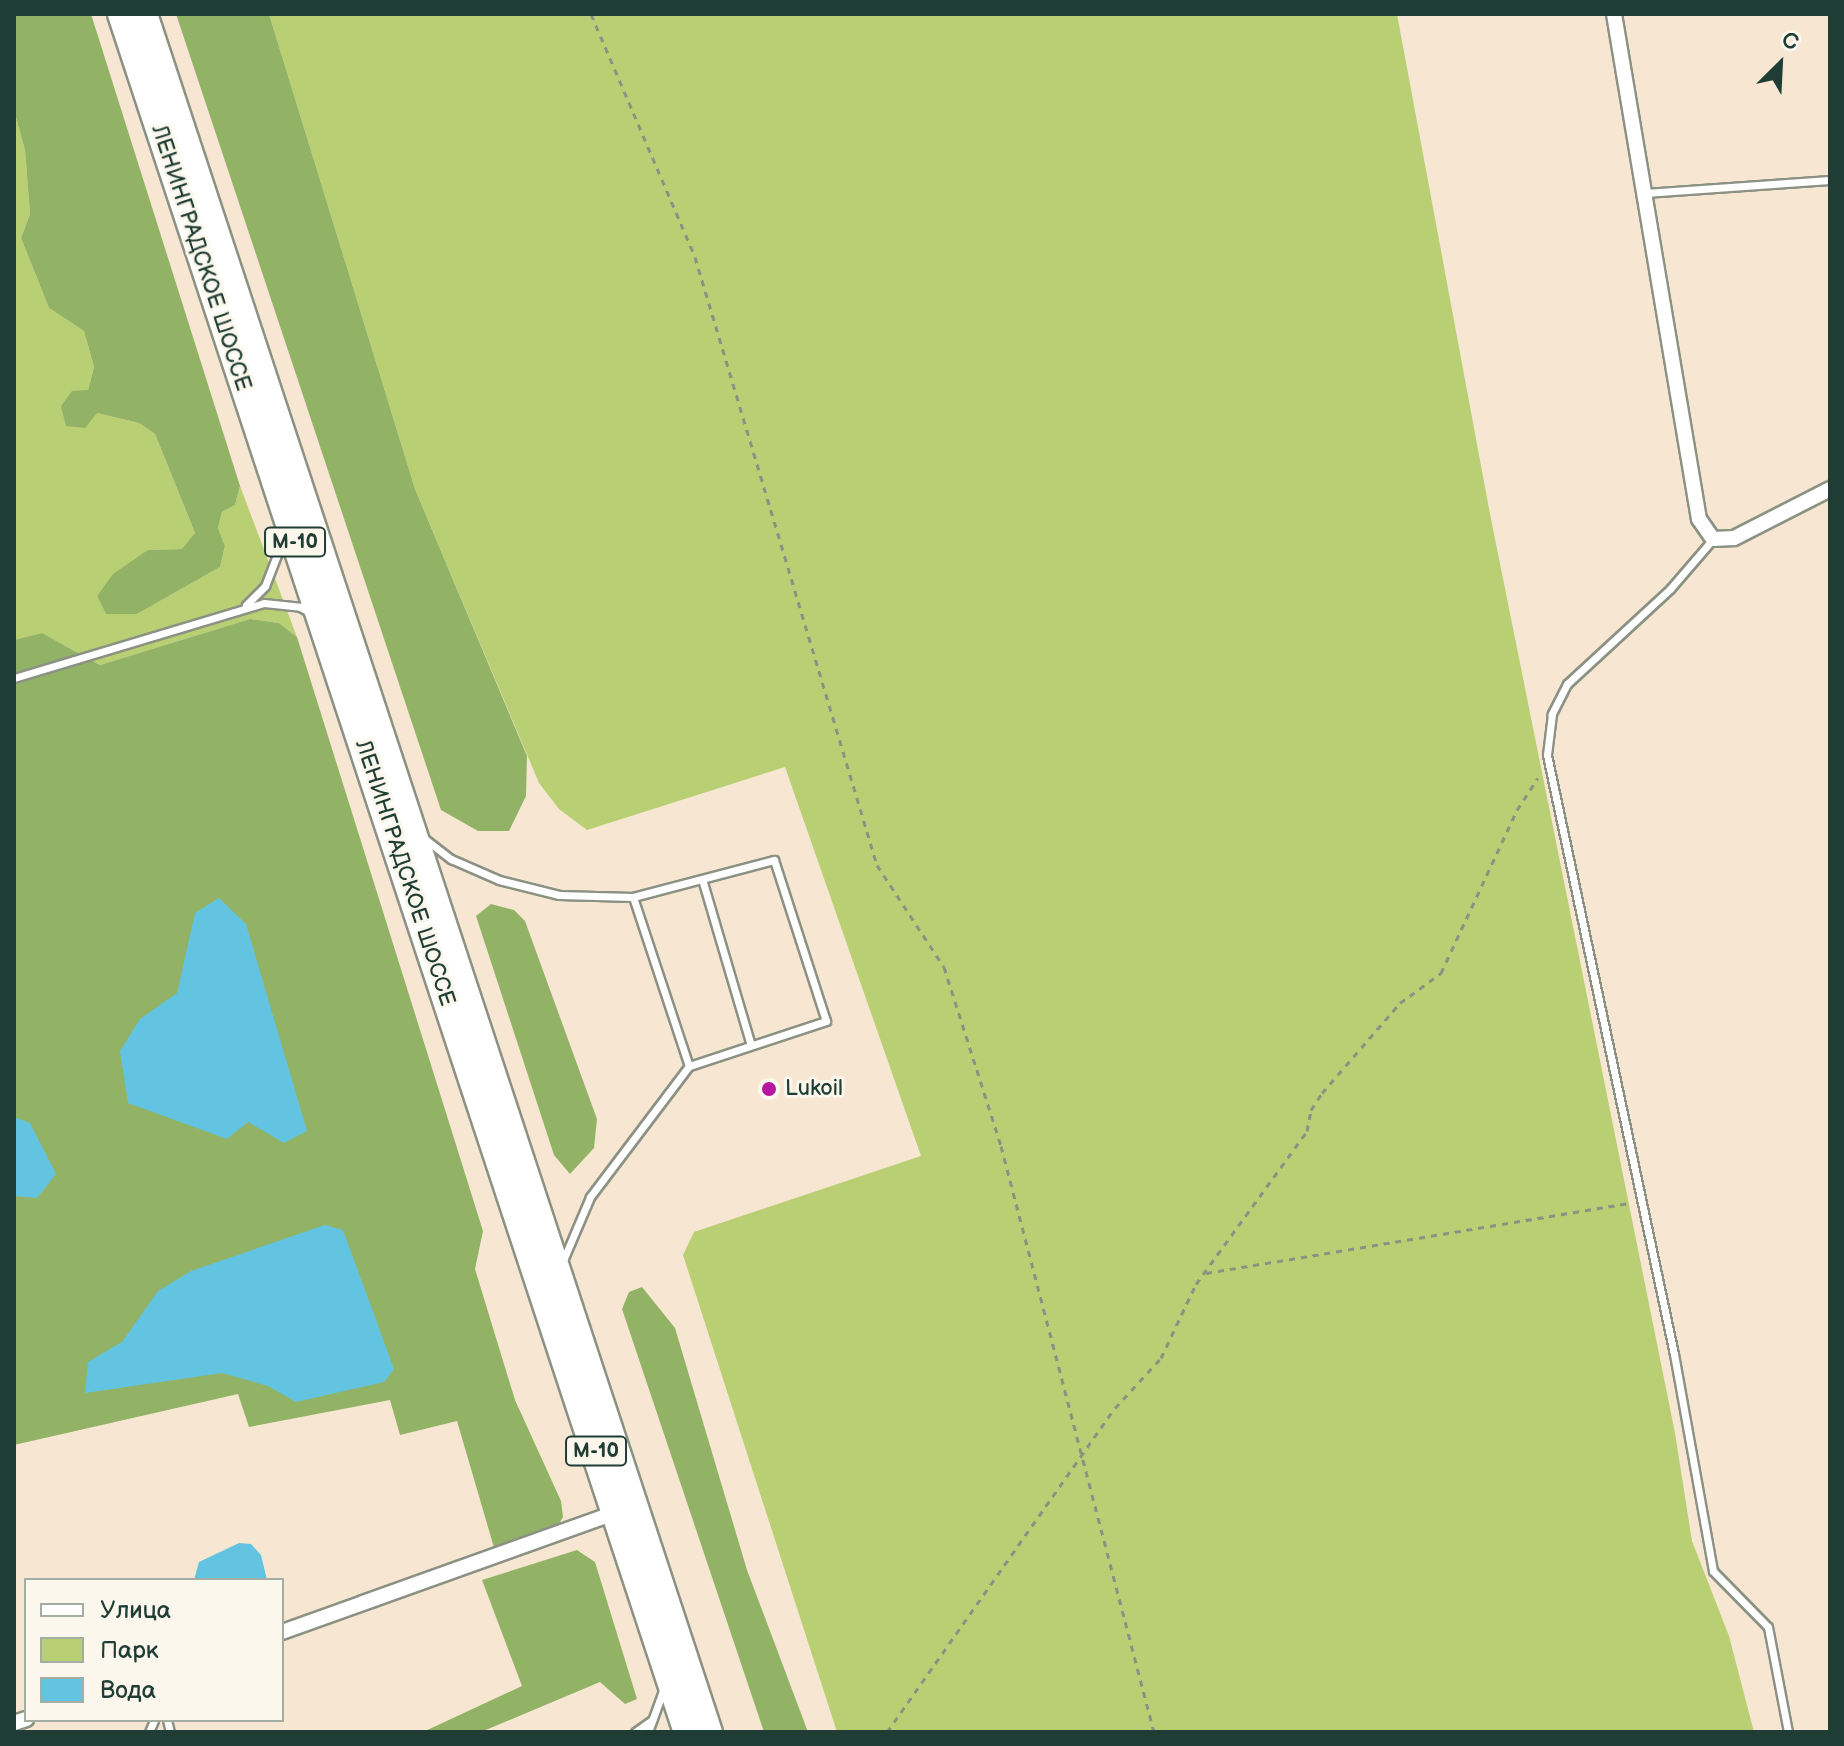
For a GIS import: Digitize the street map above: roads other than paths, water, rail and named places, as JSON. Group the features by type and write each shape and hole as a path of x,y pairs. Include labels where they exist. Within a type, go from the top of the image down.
{"highway":[{"name":"ЛЕНИНГРАДСКОЕ ШОССЕ","path":"121,14 687,1732"},
{"name":"ЛЕНИНГРАДСКОЕ ШОССЕ","path":"144,14 709,1732"}],"street":[{"path":"1614,14 1640,193 1699,519 1713,539 1734,538 1830,489"},
{"path":"284,1631 617,1512"}],"lane":[{"path":"1640,193 1830,180"},
{"path":"238,611 265,586 289,521"},
{"path":"1713,539 1670,589 1567,684 1552,714 1550,767 1713,1571 1768,1627 1788,1732"},
{"path":"14,678 238,611 282,604 300,607 321,620"},
{"path":"414,831 451,859 499,880 559,895 633,897 774,860 826,1021 689,1066 590,1197 558,1272"},
{"path":"702,879 751,1045"},
{"path":"633,897 689,1066"},
{"path":"648,1732 668,1675"},
{"path":"635,1732 652,1720"}],"water":[{"path":"219,898 246,924 307,1131 284,1143 248,1122 227,1139 128,1103 120,1051 140,1019 177,993 195,913"},
{"path":"14,1117 30,1123 56,1174 37,1198 14,1196"},
{"path":"325,1225 343,1230 394,1369 384,1382 296,1402 268,1386 222,1373 85,1393 88,1362 122,1342 158,1291 191,1271"},
{"path":"239,1543 251,1544 261,1555 267,1578 195,1578 199,1562"}],"place":[{"name":"Lukoil","path":"769,1089"}]}
